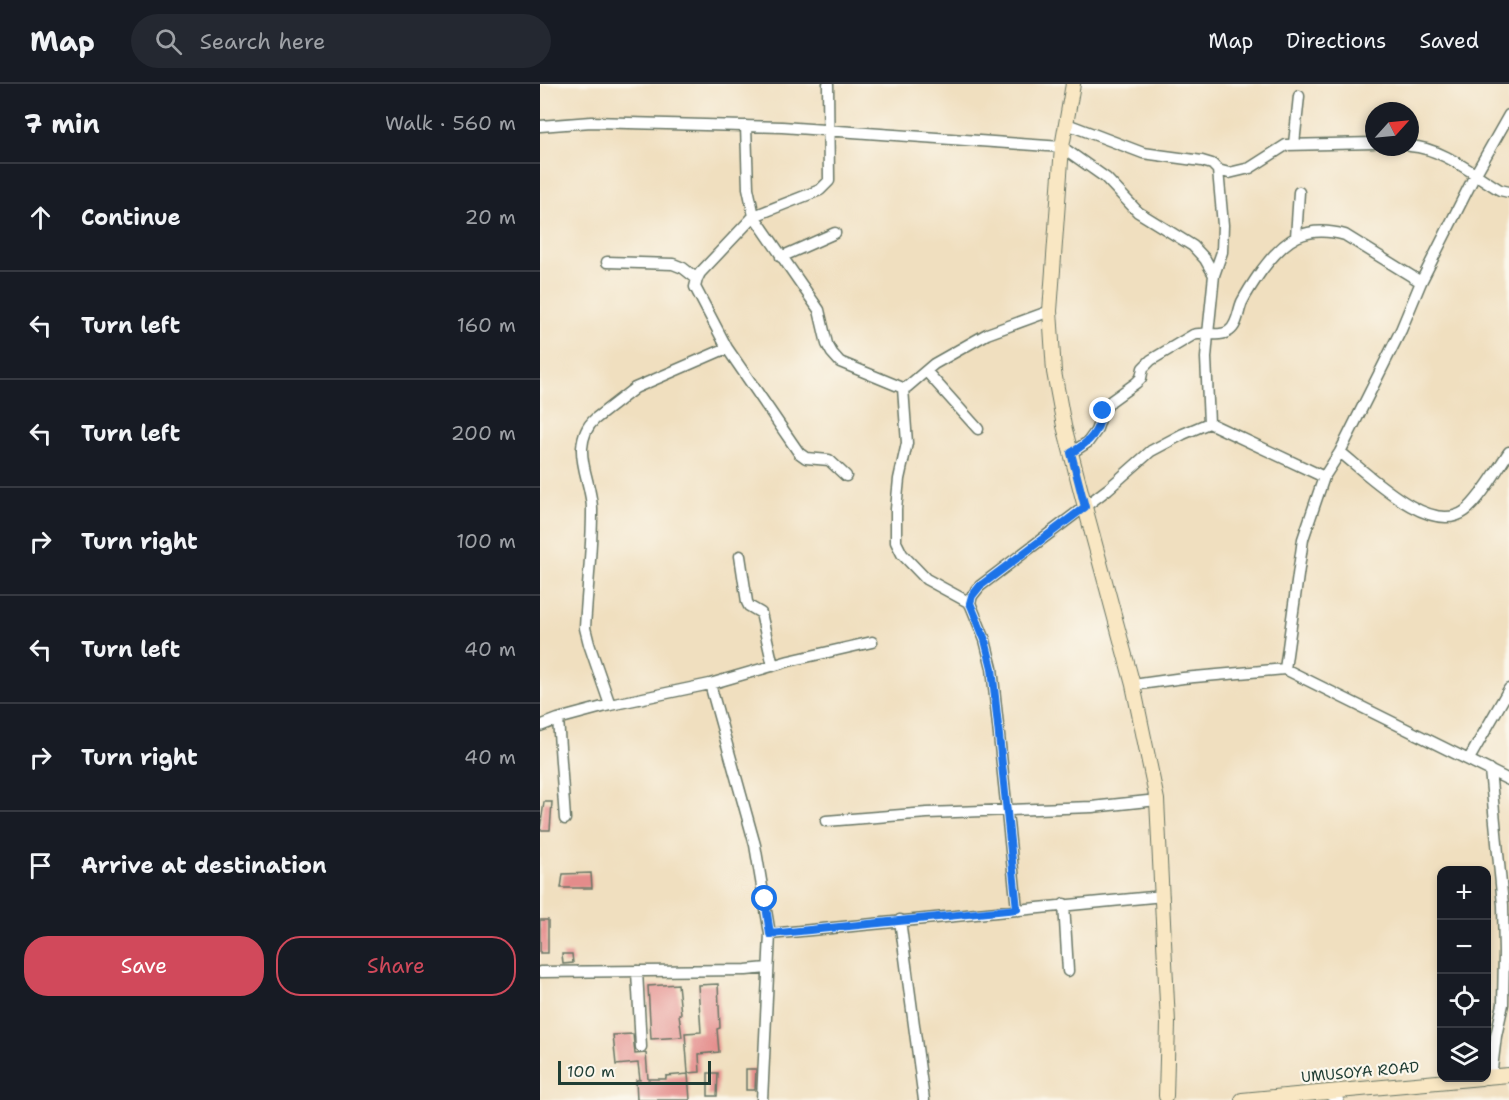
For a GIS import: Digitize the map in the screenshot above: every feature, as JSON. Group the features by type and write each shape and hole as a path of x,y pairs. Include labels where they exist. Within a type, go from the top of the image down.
{"street":[{"path":"828,84 829,181 826,186 754,216 697,279 695,287 727,348 799,453 806,458 829,460 846,476"},
{"path":"1073,84 1062,147 1050,311 1054,372 1071,453 1133,685 1157,800 1168,1023 1165,1099"},
{"path":"1294,144 1299,96"},
{"path":"1285,669 1302,539 1324,477 1340,452 1401,330 1421,282 1475,175 1509,115"},
{"path":"540,126 591,122 746,126 1062,147 1106,178 1138,212 1193,246 1214,275"},
{"path":"1066,124 1143,153 1202,161 1229,173 1250,168 1269,158 1281,148 1294,144 1365,143"},
{"path":"746,126 748,188 754,216 819,310 826,344 840,362 903,388 912,384 934,364 987,334 1050,311"},
{"path":"1419,147 1500,190 1509,192"},
{"path":"1209,423 1206,358 1214,275 1222,252 1223,225 1218,170"},
{"path":"1296,237 1299,192"},
{"path":"1071,453 1089,442 1110,401 1141,378 1143,368 1151,360 1192,335 1230,331 1235,324 1248,289 1283,244 1296,237 1320,231 1345,234 1421,282"},
{"path":"781,257 835,233"},
{"path":"607,262 673,264 683,268 697,279"},
{"path":"610,705 585,628 592,511 583,462 582,448 585,431 588,425 635,388 727,348"},
{"path":"926,371 978,429"},
{"path":"903,388 907,443 897,499 896,542 902,554 926,579 970,603"},
{"path":"1017,909 992,668 985,640 970,603 972,596 980,586 1085,507 1151,451 1209,423 1324,477"},
{"path":"1340,452 1424,514 1441,518 1453,517 1465,511 1509,452"},
{"path":"740,556 747,602 749,606 761,613 773,666"},
{"path":"540,726 610,705 710,684 872,642"},
{"path":"1133,685 1285,669 1509,780"},
{"path":"710,684 755,845 770,934 762,1100"},
{"path":"1468,759 1509,689"},
{"path":"558,719 565,819"},
{"path":"1490,770 1503,905 1504,954 1503,1004 1491,1056"},
{"path":"826,821 1006,809 1092,807 1157,800"},
{"path":"770,934 1163,896"},
{"path":"1064,904 1068,970"},
{"path":"900,920 924,1100"},
{"path":"540,972 767,968"},
{"path":"637,971 641,1047"},
{"name":"UMUSOYA ROAD","path":"1491,1077 1509,1075"},
{"name":"UMUSOYA ROAD","path":"1242,1100 1437,1082"},
{"path":"1325,1092 1338,1100"}],"building":[{"path":"544,802 552,802 550,830 540,830"},
{"path":"591,873 592,888 561,888 563,874"},
{"path":"540,920 548,920 548,953 540,953"},
{"path":"562,954 572,954 573,963 563,964"},
{"path":"678,984 682,1037 651,1039 648,986"},
{"path":"718,984 719,1052 699,1054 700,1072 688,1073 685,1033 701,1032 698,985"},
{"path":"633,1034 635,1054 646,1053 648,1079 666,1079 666,1076 688,1074 690,1100 637,1100 636,1080 640,1080 638,1063 616,1065 613,1035"},
{"path":"746,1069 756,1069 755,1090 746,1090"},
{"path":"708,1073 718,1073 717,1096 708,1096"}],"route":[{"path":"765,899 770,934 1017,909 992,668 985,640 970,603 972,596 980,586 1085,507 1071,453 1089,442 1096,431 1103,411"}]}
